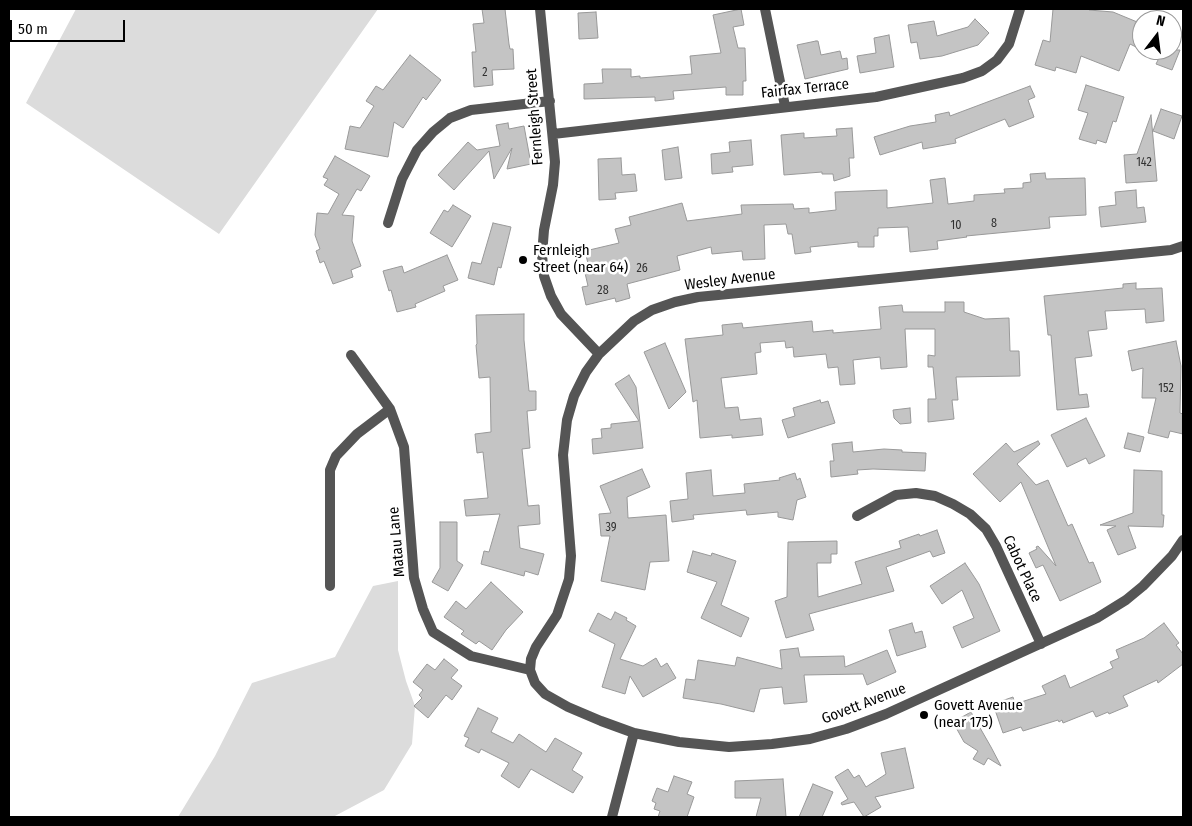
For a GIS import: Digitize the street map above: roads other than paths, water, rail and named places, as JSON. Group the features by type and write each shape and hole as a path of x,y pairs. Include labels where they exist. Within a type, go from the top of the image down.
{"street":[{"name":"Fernleigh Street","path":"540,9 555,162 553,185 544,230 542,255 544,276 551,296 561,314 599,354"},
{"path":"765,9 785,106"},
{"name":"Fairfax Terrace","path":"553,134 876,97 963,78 982,71 997,60 1009,44 1020,9"},
{"path":"388,223 402,179 417,150 433,132 450,118 471,110 550,101"},
{"name":"Wesley Avenue","path":"530,670 531,659 536,647 557,614 569,580 571,556 564,455 567,420 574,396 586,372 599,354 634,321 652,310 698,297 1171,250 1183,246"},
{"name":"Matau Lane","path":"351,355 390,409 404,447 414,578 423,609 433,632 471,656 530,670"},
{"path":"330,586 330,470 336,456 357,434 390,409"},
{"name":"Cabot Place","path":"857,516 896,495 916,494 935,496 970,514 986,529 996,546 1041,644"},
{"name":"Govett Avenue","path":"530,670 535,684 545,694 568,707 634,733 679,742 729,747 810,739 846,729 886,714 1097,618 1126,600 1158,572 1183,540"},
{"path":"612,817 634,733"}],"place":[{"name":"Fernleigh Street (near 64)","path":"523,260"},
{"name":"Govett Avenue (near 175)","path":"924,715"}]}
